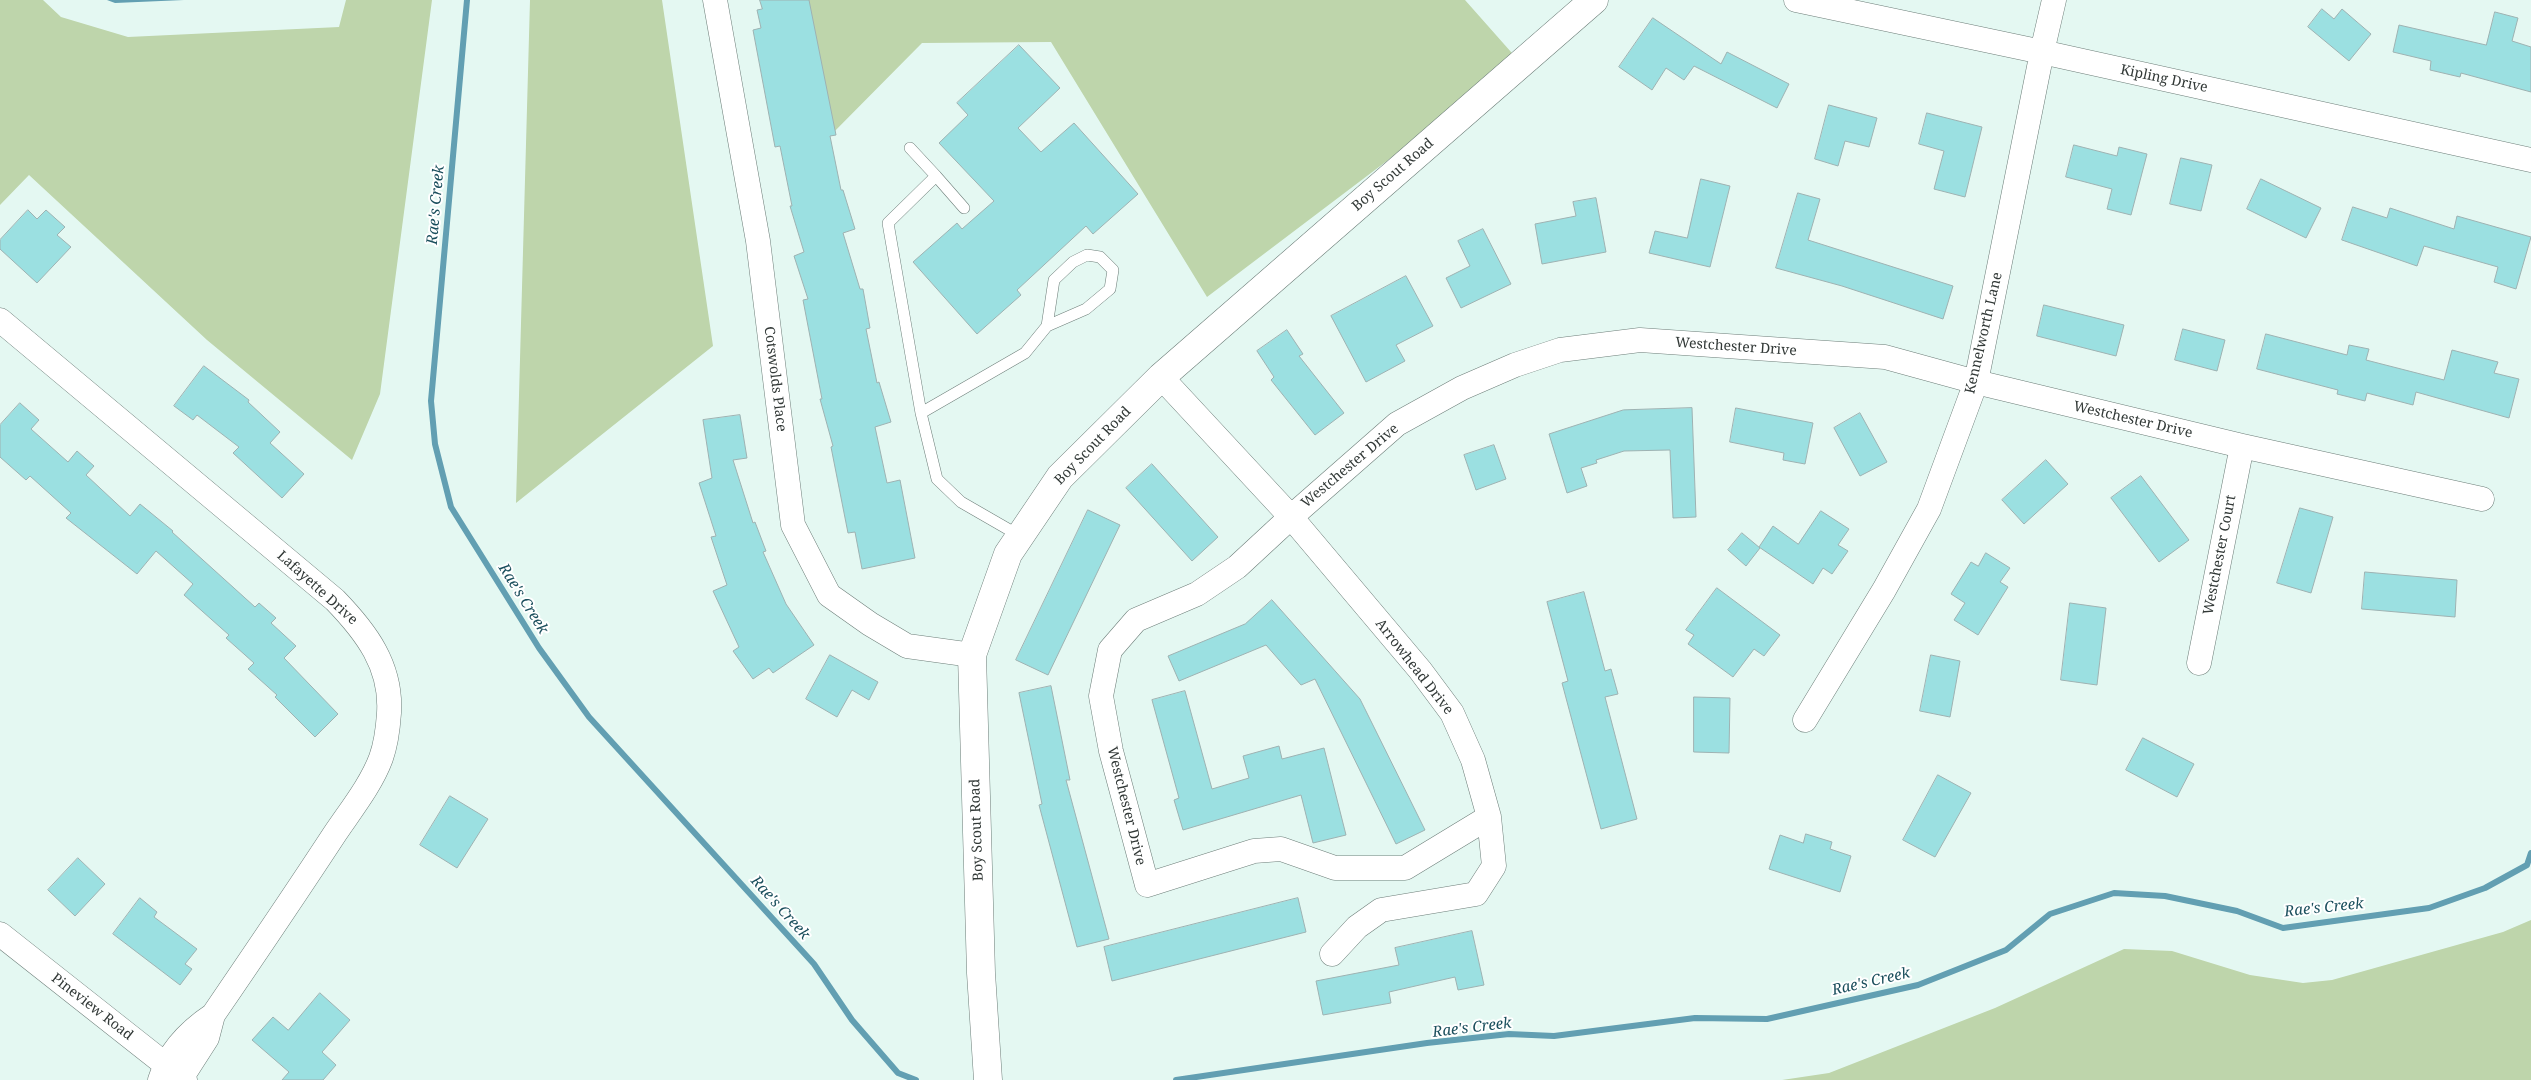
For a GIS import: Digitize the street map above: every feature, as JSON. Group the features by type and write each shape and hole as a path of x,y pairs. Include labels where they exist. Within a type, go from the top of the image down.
{"street":[{"name":"Cotswolds Place","path":"715,0 758,241 793,525 829,594 870,624 907,646 972,655"},
{"name":"Boy Scout Road","path":"988,1074 981,973 972,655 1008,554 1060,477 1161,377 1594,0"},
{"name":"Kipling Drive","path":"1796,0 2042,52 2531,160"},
{"name":"Kennelworth Lane","path":"1805,720 1884,590 1929,509 1976,382 2054,0"},
{"name":"Lafayette Drive","path":"0,320 335,600 362,628 377,652 386,686 389,711 386,739 381,759 366,786 302,884 213,1015 207,1038 174,1076"},
{"name":"Westchester Drive","path":"1489,816 1405,868 1335,868 1281,849 1254,852 1147,885 1111,750 1101,696 1110,650 1136,620 1196,594 1237,567 1397,424 1462,388 1515,365 1560,350 1640,340 1885,357 1976,382 2242,446 2482,499"},
{"name":"Arrowhead Drive","path":"1161,377 1291,517 1420,670 1452,713 1473,760 1489,816 1494,866 1476,894 1381,910 1357,927 1332,954"},
{"name":"Westchester Court","path":"2199,663 2242,446"},
{"name":"Pineview Road","path":"0,934 174,1076"}],"lane":[{"path":"910,148 964,208"},
{"path":"936,176 888,224 921,413 937,479 961,502 1020,536"},
{"path":"921,413 1026,353 1047,326 1086,309 1110,289 1112,270 1100,257 1087,255 1073,262 1054,280 1047,326"}],"green space":[{"path":"0,0 43,0 61,17 128,37 339,27 346,0 432,0 380,394 352,460 207,340 29,175 0,205"},
{"path":"530,0 662,0 713,346 516,503"},
{"path":"797,0 1465,0 1519,61 1207,297 1051,42 922,43 825,141"},
{"path":"2531,920 2531,1080 1782,1080 1829,1073 1995,1008 2124,949 2172,951 2250,975 2303,983 2332,980 2503,932"}],"water":[{"path":"107,0 184,0 115,3"}],"building":[{"path":"760,0 809,0 836,135 830,136 841,190 843,190 855,229 843,233 860,289 863,289 870,328 866,329 877,383 879,382 891,422 875,427 887,483 900,480 915,558 862,569 855,532 848,533 831,447 833,446 820,399 822,399 803,300 808,299 794,256 804,252 790,206 792,206 780,146 775,147 753,30 761,28 757,10 762,9"},
{"path":"2322,9 2334,19 2342,9 2371,34 2349,61 2308,27"},
{"path":"2495,12 2518,18 2512,41 2531,47 2531,92 2461,73 2460,77 2430,70 2431,61 2393,52 2399,25 2486,45"},
{"path":"1653,18 1721,64 1727,52 1789,84 1777,108 1694,66 1684,80 1666,68 1652,90 1619,67"},
{"path":"1019,45 1060,88 1018,128 1041,152 1074,123 1138,194 1093,234 1086,226 1017,290 1021,295 977,334 913,262 957,223 962,229 994,201 939,143 968,115 957,103"},
{"path":"1829,105 1877,118 1869,147 1845,141 1838,166 1815,159"},
{"path":"1927,113 1982,127 1965,197 1934,189 1944,151 1919,144"},
{"path":"2074,145 2117,156 2119,147 2147,154 2131,215 2107,209 2112,189 2066,177"},
{"path":"2181,158 2212,165 2201,211 2170,204"},
{"path":"1701,179 1730,186 1710,267 1649,253 1655,231 1687,238"},
{"path":"2261,179 2321,208 2306,238 2247,209"},
{"path":"1798,193 1820,199 1808,240 1953,286 1943,319 1842,286 1776,268"},
{"path":"1596,198 1606,252 1542,264 1535,224 1576,216 1573,202"},
{"path":"2353,207 2387,218 2390,208 2454,229 2457,216 2531,237 2516,289 2494,282 2498,267 2424,246 2417,266 2342,240"},
{"path":"28,210 37,219 46,210 65,227 57,235 71,247 37,283 0,249 0,240"},
{"path":"1483,229 1511,284 1461,308 1446,278 1470,266 1458,241"},
{"path":"1406,276 1433,326 1396,345 1405,361 1366,382 1331,316"},
{"path":"2044,305 2124,325 2116,356 2037,336"},
{"path":"2183,329 2225,340 2217,371 2175,360"},
{"path":"1287,330 1303,354 1299,356 1344,413 1315,435 1271,380 1274,377 1257,351"},
{"path":"2266,334 2347,355 2349,345 2369,349 2366,360 2444,380 2452,350 2498,362 2494,373 2519,379 2509,418 2416,392 2413,405 2367,393 2365,401 2337,394 2338,390 2257,369"},
{"path":"204,366 249,400 248,402 280,432 270,443 304,474 282,498 233,453 239,447 197,415 193,420 174,406"},
{"path":"20,403 39,420 31,429 68,462 77,451 94,466 86,475 130,516 140,504 173,531 255,607 259,603 276,618 271,623 296,646 284,658 338,714 315,737 275,697 277,695 248,669 254,663 226,638 229,635 184,595 193,584 156,551 137,574 66,518 71,513 30,476 26,480 0,457 0,425"},
{"path":"1692,408 1696,517 1673,518 1670,450 1624,451 1596,460 1597,463 1581,468 1587,486 1567,493 1549,434 1623,410"},
{"path":"1736,408 1813,423 1805,464 1783,460 1784,453 1730,442"},
{"path":"1860,413 1887,462 1860,476 1834,428"},
{"path":"740,415 747,458 733,460 753,523 755,522 766,551 763,552 786,604 814,645 773,673 769,668 753,679 733,651 739,647 713,591 727,585 711,537 716,536 699,483 712,478 703,420"},
{"path":"1494,445 1506,479 1476,490 1464,455"},
{"path":"2046,460 2068,484 2024,524 2002,500"},
{"path":"1152,464 1218,537 1192,561 1126,488"},
{"path":"2141,476 2189,540 2159,562 2111,498"},
{"path":"2300,508 2333,517 2311,593 2277,583"},
{"path":"1088,510 1120,525 1048,675 1016,660"},
{"path":"1821,511 1849,529 1838,545 1848,551 1832,574 1823,568 1813,584 1759,547 1773,526 1798,544"},
{"path":"1742,533 1760,548 1746,566 1728,550"},
{"path":"1986,553 2010,568 2000,582 2008,587 1978,635 1954,620 1965,603 1951,594 1971,562 1978,566"},
{"path":"2365,572 2457,580 2455,617 2362,609"},
{"path":"1717,588 1780,635 1764,656 1754,649 1733,677 1688,644 1694,635 1686,630"},
{"path":"1584,592 1605,671 1611,669 1618,694 1605,697 1637,819 1601,829 1562,683 1568,681 1547,602"},
{"path":"1272,600 1360,699 1425,830 1396,844 1315,679 1301,685 1266,645 1179,681 1168,656 1245,624"},
{"path":"2070,603 2106,608 2097,685 2061,680"},
{"path":"830,655 878,682 869,700 852,690 837,717 806,699"},
{"path":"1931,655 1960,661 1950,717 1920,711"},
{"path":"1051,686 1070,780 1066,780 1109,939 1077,947 1039,805 1042,804 1019,693"},
{"path":"1185,691 1212,789 1249,778 1243,756 1279,746 1282,759 1324,748 1346,835 1313,843 1301,795 1183,830 1174,800 1179,798 1152,700"},
{"path":"1694,697 1730,698 1729,753 1694,752"},
{"path":"2143,738 2194,764 2177,797 2126,770"},
{"path":"1938,775 1971,793 1935,857 1903,840"},
{"path":"450,796 488,819 457,868 420,845"},
{"path":"1806,834 1832,842 1830,849 1851,856 1840,892 1769,869 1780,835 1803,843"},
{"path":"78,858 105,884 75,916 48,890"},
{"path":"140,898 157,912 154,917 197,949 185,964 192,969 180,985 113,934"},
{"path":"1298,898 1306,932 1112,981 1104,947"},
{"path":"1472,931 1484,985 1458,990 1455,977 1389,992 1391,1003 1323,1015 1316,981 1399,965 1395,948"},
{"path":"320,993 350,1020 322,1052 336,1065 323,1080 282,1080 289,1072 252,1040 273,1017 288,1030"}],"waterway":[{"name":"Rae's Creek","path":"467,0 431,401 435,444 451,507 539,648 589,717 814,964 852,1020 898,1073 916,1080"},
{"name":"Rae's Creek","path":"1176,1080 1427,1043 1509,1034 1554,1036 1695,1018 1767,1019 1918,985 2006,950 2050,914 2114,893 2165,896 2237,911 2283,928 2429,908 2485,888 2527,865 2531,853"}]}
